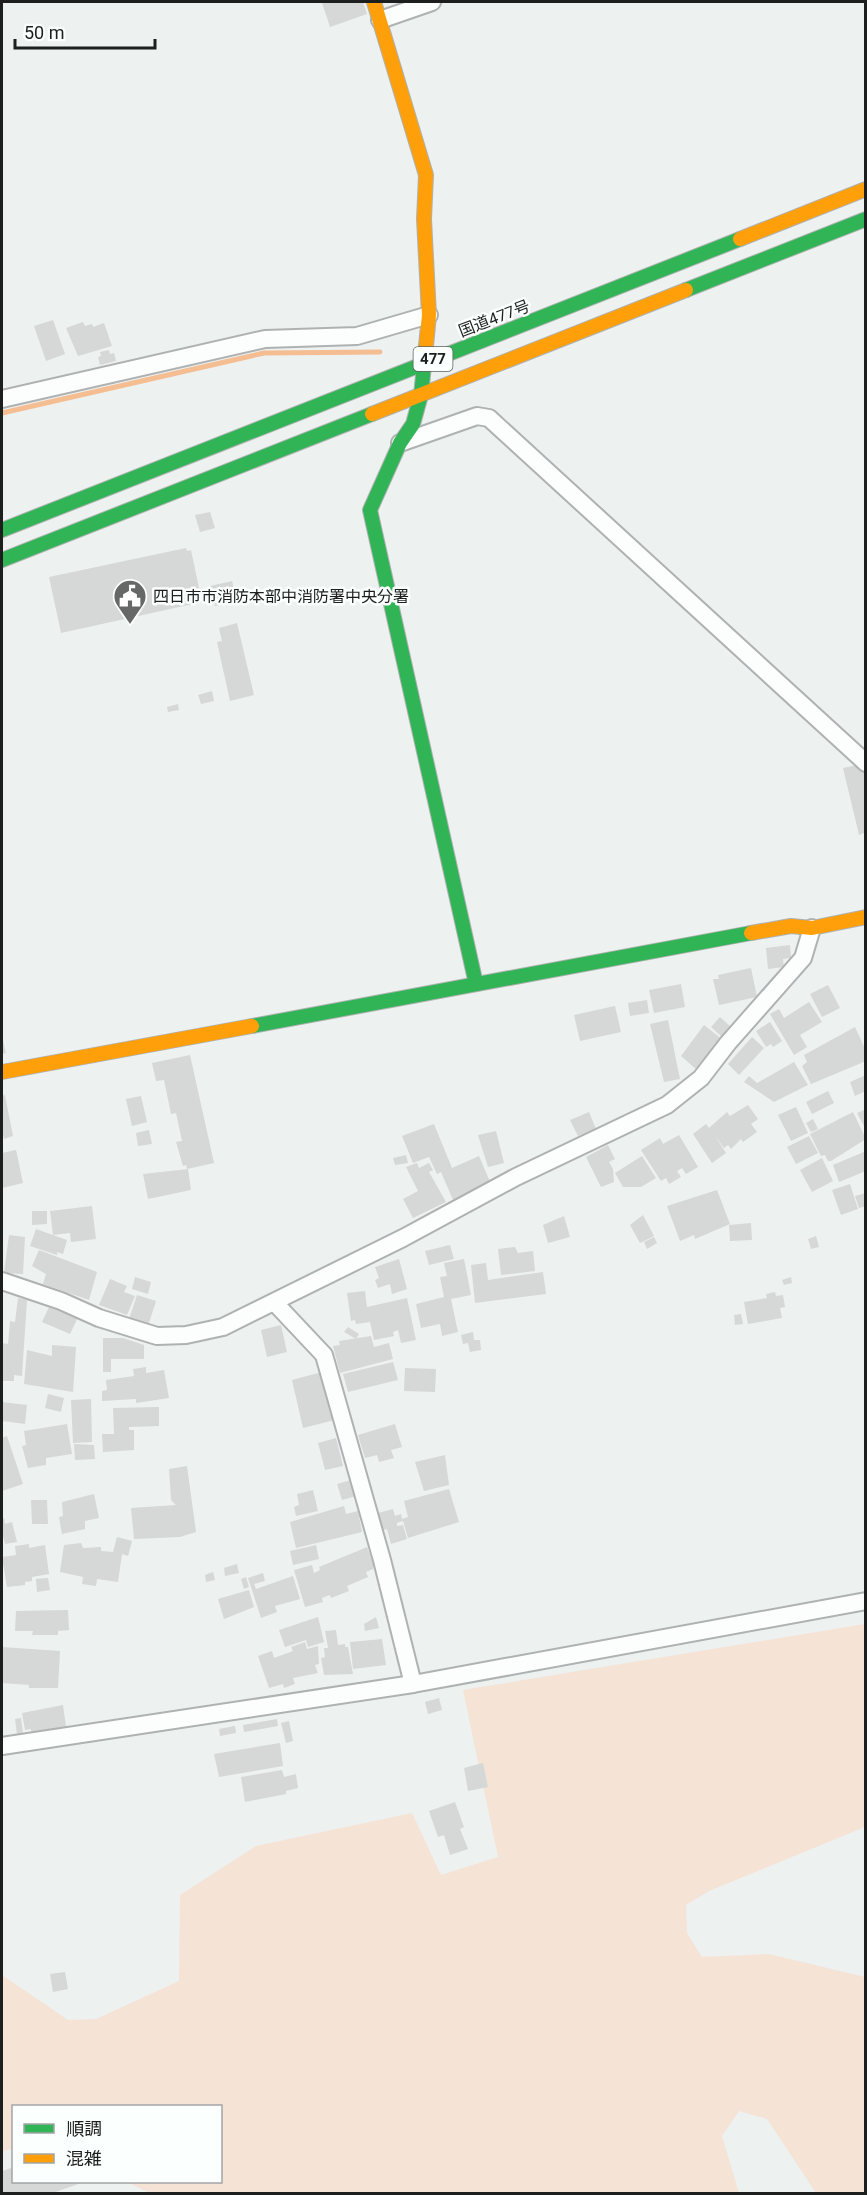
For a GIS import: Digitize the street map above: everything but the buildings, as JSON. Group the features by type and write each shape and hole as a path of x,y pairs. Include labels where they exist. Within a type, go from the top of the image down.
{"main road":[{"path":"374,2 426,175 424,219 429,315 421,394 413,424 400,443 370,510 476,984"},
{"name":"国道477号","path":"2,530 866,189"},
{"name":"477","path":"2,560 866,219"},
{"path":"2,1072 791,926 812,928 866,917"}],"street":[{"path":"380,20 432,2"},
{"path":"2,399 265,339 357,336 429,315"},
{"path":"400,443 477,416 489,418 866,763"},
{"path":"2,1281 61,1301 130,1329 166,1337 223,1327 403,1238 516,1177 667,1105 701,1078 728,1043 802,958 812,928"},
{"path":"275,1303 324,1355 382,1560 413,1684"},
{"path":"2,1746 413,1684 866,1601"}],"shaded area":[{"path":"865,1624 865,1827 709,1891 686,1905 687,1933 702,1957 769,1954 865,1977 865,2193 816,2193 767,2119 739,2111 722,2136 739,2193 149,2193 129,2183 222,2183 222,2105 12,2105 12,2149 2,2151 2,1975 68,2020 96,2019 179,1981 180,1895 256,1846 412,1813 441,1875 498,1857 463,1690"}],"waterway":[{"path":"2,413 264,353 380,352"}],"traffic: fast":[{"path":"686,290 866,219"},
{"path":"2,530 740,239"},
{"path":"426,346 421,395 413,424 400,443 370,510 476,984"},
{"path":"2,560 372,414"},
{"path":"252,1026 751,933"}],"traffic: slow":[{"path":"374,2 426,175 424,219 429,315 426,346"},
{"path":"740,239 866,189"},
{"path":"372,414 686,290"},
{"path":"751,933 791,926 812,928 866,917"},
{"path":"2,1072 252,1026"}],"place":[{"name":"四日市市消防本部中消防署中央分署","path":"130,625"}]}
